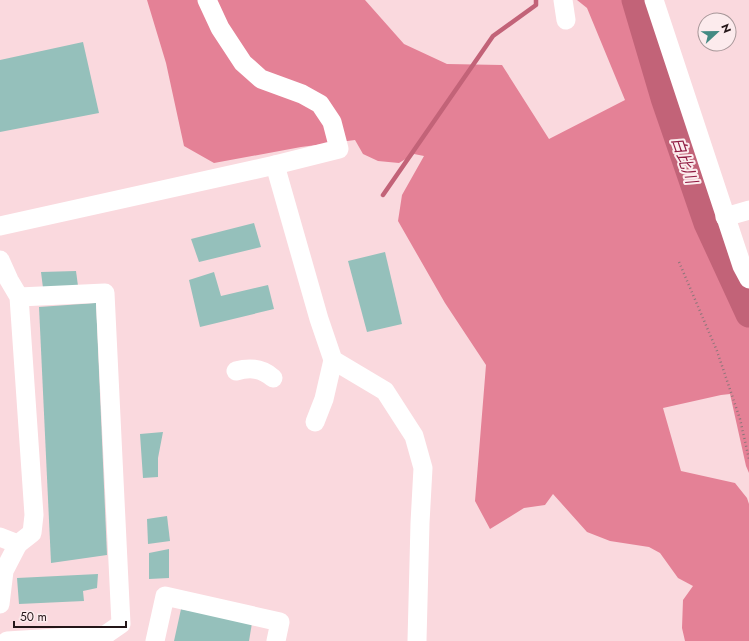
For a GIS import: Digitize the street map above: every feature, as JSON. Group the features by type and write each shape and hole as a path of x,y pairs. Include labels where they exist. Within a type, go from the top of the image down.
{"street":[{"path":"0,226 275,165 340,148 332,122 320,104 302,94 261,79 243,63 220,28 207,0"},
{"path":"563,0 566,20"},
{"path":"654,0 742,266 749,279"},
{"path":"275,165 319,319 333,360 324,398 315,422"},
{"path":"726,217 749,210"},
{"path":"0,260 9,280 19,296 34,515 32,533 18,544 4,571 0,604"},
{"path":"7,641 105,634 121,624 105,293 19,296"},
{"path":"333,360 386,391 414,436 422,468 417,641"},
{"path":"236,371 254,369 266,371 273,378"},
{"path":"0,538 18,544"},
{"path":"155,641 165,596 280,622 276,641"}],"path":[{"path":"679,262 717,351 740,419 749,459"}],"shaded area":[{"path":"147,0 365,0 404,44 447,64 502,65 549,139 625,100 587,8 577,0 645,0 706,196 749,301 749,473 746,466 730,394 663,408 681,471 735,483 747,498 749,504 749,641 685,641 682,628 683,600 693,586 678,578 660,553 649,547 610,541 587,532 553,494 545,505 524,508 490,529 475,501 486,365 445,303 398,221 402,195 424,156 414,154 399,163 378,161 363,154 355,140 301,147 214,163 184,146 166,63"}],"building":[{"path":"83,42 99,113 0,132 0,60"},
{"path":"254,223 261,247 199,262 191,239"},
{"path":"385,252 402,324 367,332 348,261"},
{"path":"76,271 78,286 43,288 41,272"},
{"path":"214,272 221,296 268,285 274,309 200,327 189,280"},
{"path":"96,303 107,555 51,563 39,307"},
{"path":"163,432 158,458 158,477 143,478 140,434"},
{"path":"167,516 170,541 148,544 147,519"},
{"path":"169,549 169,578 149,579 149,553"},
{"path":"98,574 97,588 83,591 84,601 19,604 17,578"},
{"path":"181,609 252,623 249,641 174,641"}],"waterway":[{"path":"383,195 493,36 536,5 536,0"},
{"name":"白比川","path":"635,0 664,98 707,223 749,314"}]}
